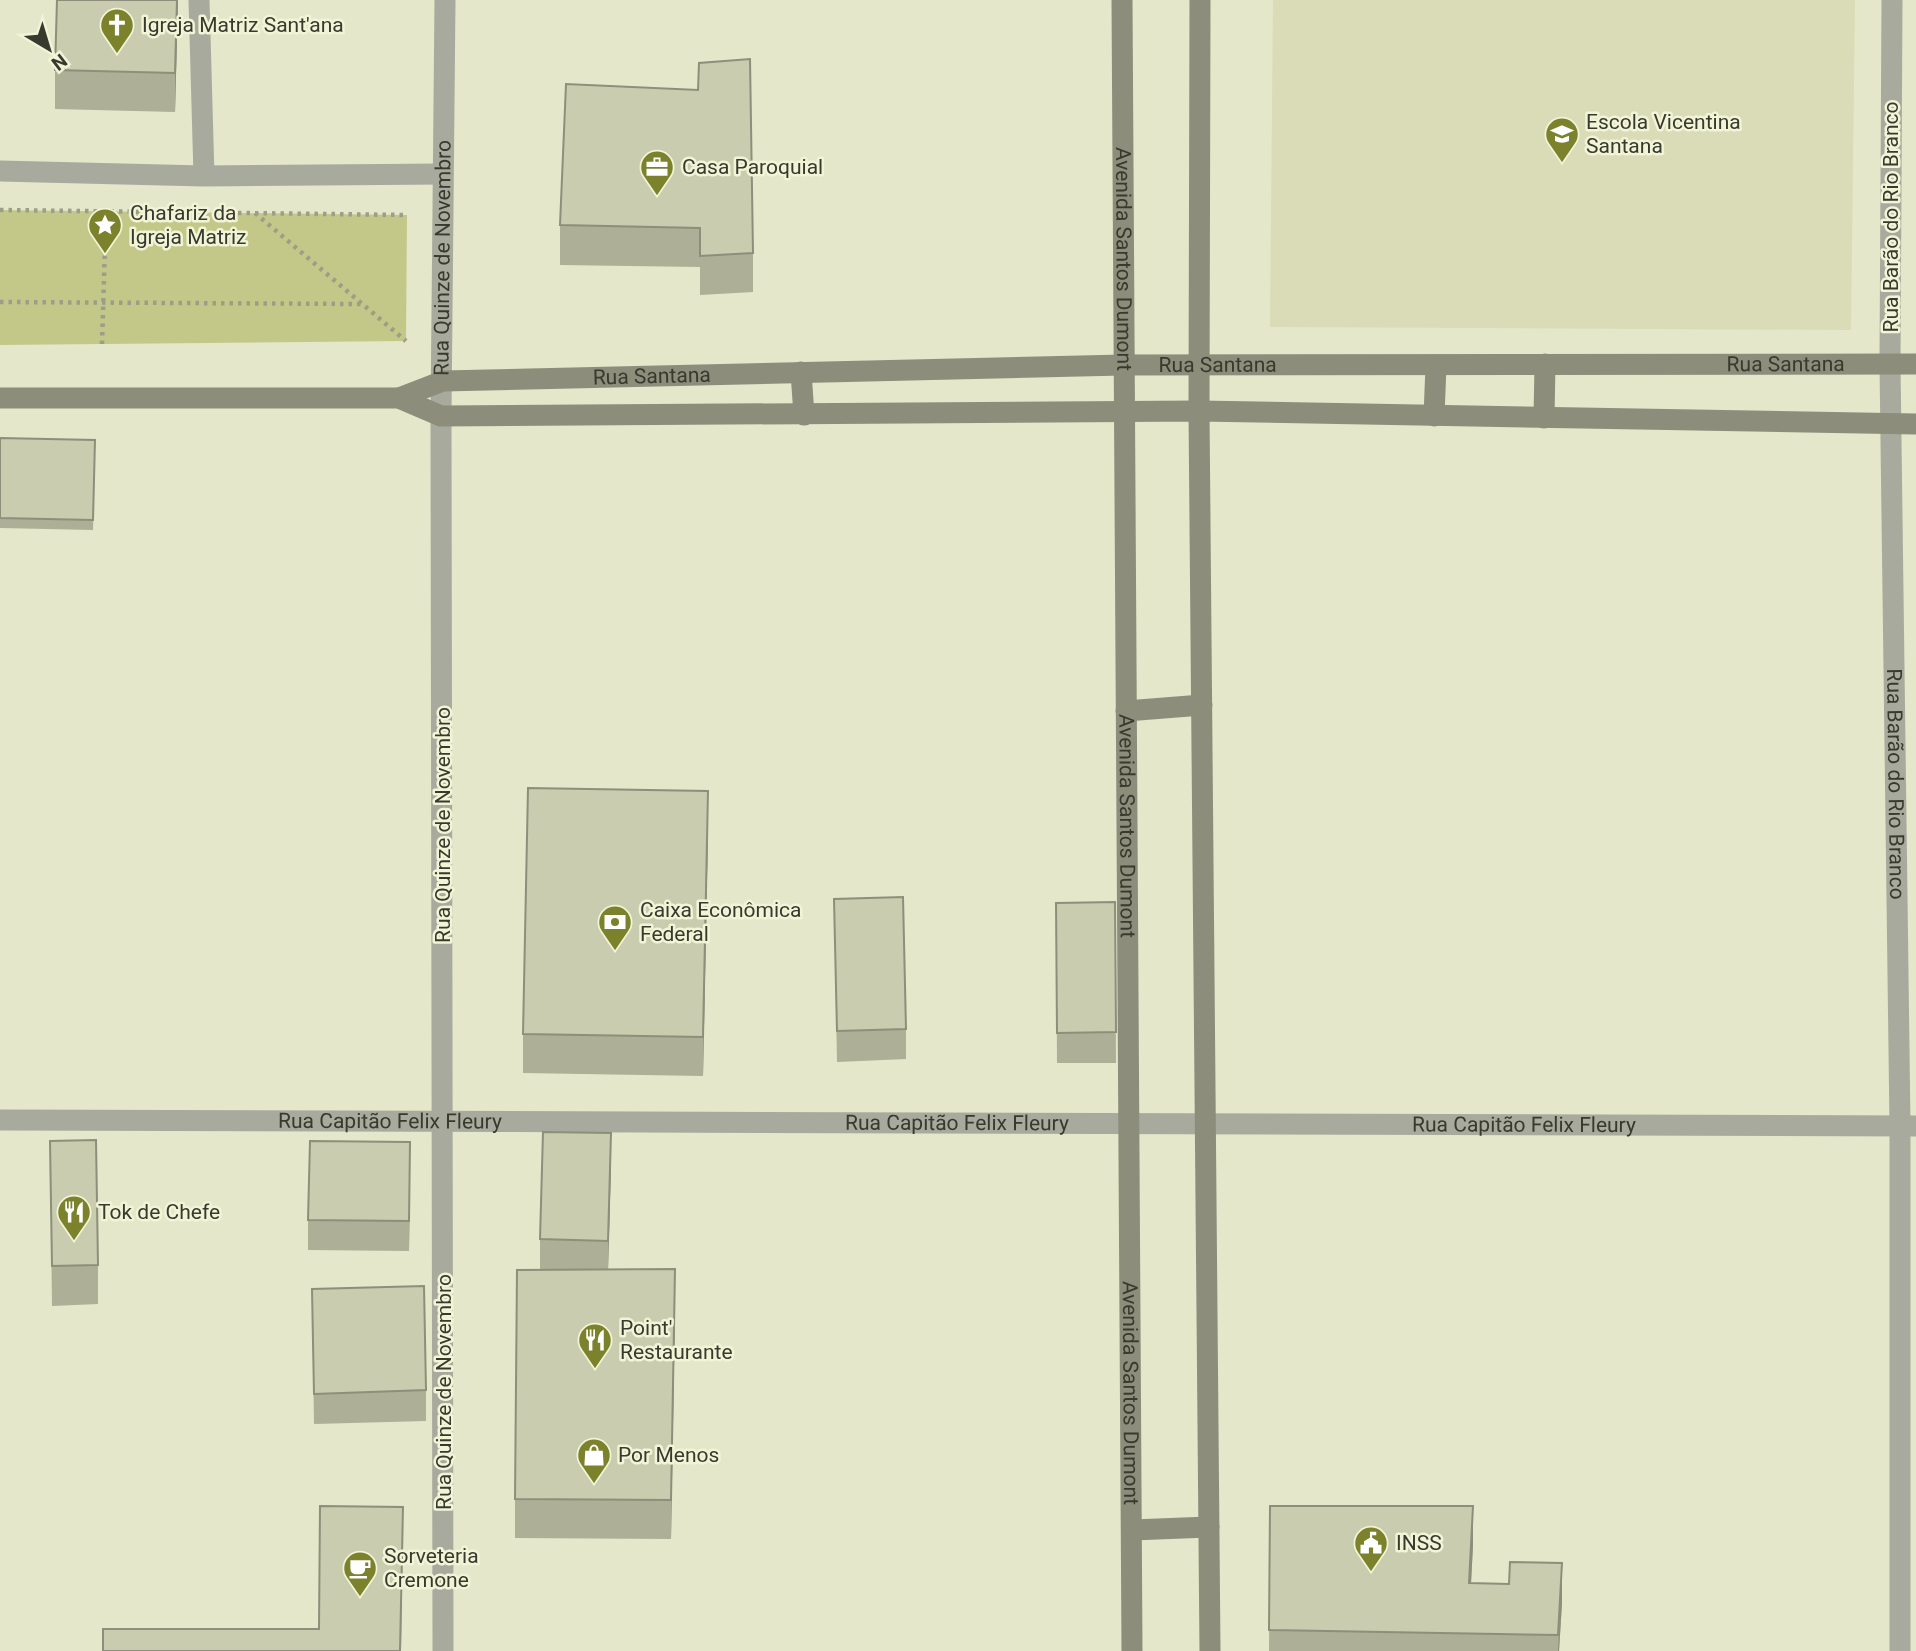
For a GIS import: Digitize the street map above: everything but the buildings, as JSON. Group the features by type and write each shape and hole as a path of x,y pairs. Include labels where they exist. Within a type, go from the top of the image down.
{"street":[{"path":"199,0 204,176"},
{"name":"Rua Quinze de Novembro","path":"443,1651 441,416 445,0"},
{"name":"Avenida Santos Dumont","path":"1122,0 1122,414 1131,1126 1132,1651"},
{"path":"1200,0 1199,411 1210,1651"},
{"name":"Rua Barão do Rio Branco","path":"1892,0 1890,364 1908,1126 1900,1651"},
{"path":"0,172 204,176 443,174"},
{"path":"1544,418 1545,364"},
{"name":"Rua Santana","path":"0,398 399,398 443,380 1123,365 1916,364"},
{"path":"1434,416 1436,366"},
{"path":"801,372 804,415"},
{"name":"Rua Santana","path":"399,398 441,416 1122,414 1199,411 1916,424"},
{"path":"1126,711 1202,705"},
{"name":"Rua Capitão Felix Fleury","path":"0,1120 1131,1126 1206,1123 1908,1126"},
{"path":"1132,1530 1209,1527"}],"path":[{"path":"0,211 407,215"},
{"path":"102,344 106,212"},
{"path":"255,214 406,341"},
{"path":"0,302 362,304"}],"shaded area":[{"name":"Escola Vicentina Santana","path":"1273,0 1855,0 1851,330 1270,327"}],"green space":[{"path":"0,210 407,215 406,341 0,345"}],"place":[{"name":"Igreja Matriz Sant'ana","path":"117,55"},
{"name":"Escola Vicentina Santana","path":"1562,164"},
{"name":"Casa Paroquial","path":"657,197"},
{"name":"Chafariz da Igreja Matriz","path":"105,255"},
{"name":"Caixa Econômica Federal","path":"615,952"},
{"name":"Tok de Chefe","path":"74,1242"},
{"name":"Point' Restaurante","path":"595,1370"},
{"name":"Por Menos","path":"594,1485"},
{"name":"INSS","path":"1371,1573"},
{"name":"Sorveteria Cremone","path":"360,1598"}]}
